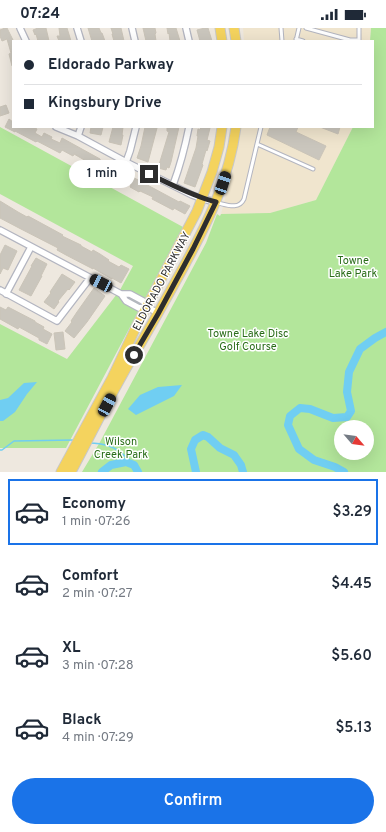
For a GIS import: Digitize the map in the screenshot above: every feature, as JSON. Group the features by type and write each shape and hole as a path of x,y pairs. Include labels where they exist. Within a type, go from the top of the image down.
{"main road":[{"path":"220,28 222,40"},
{"path":"234,28 236,40"},
{"name":"ELDORADO PARKWAY","path":"71,472 116,378 133,334 146,307 203,199 219,147 222,128"},
{"name":"ELDORADO PARKWAY","path":"62,472 116,378 158,314 200,236 216,202 226,173 236,128"}],"street":[{"path":"20,28 26,40"},
{"path":"77,28 81,40"},
{"path":"132,28 135,40"},
{"path":"186,28 188,40"},
{"path":"59,128 78,136 192,195 216,202"},
{"path":"78,136 81,128"},
{"path":"126,162 136,128"},
{"path":"173,185 182,160 189,128"},
{"path":"0,230 121,294 130,294 143,301 146,307 158,314"},
{"path":"6,294 31,247"},
{"path":"0,290 57,321 90,278"}],"lane":[{"path":"281,28 282,40"},
{"path":"296,40 299,28"},
{"path":"306,28 350,40"},
{"path":"359,28 359,40"},
{"path":"216,202 235,206 240,205 243,202 261,128"},
{"path":"257,144 314,169"}],"shaded area":[{"path":"243,28 371,28 370,40 244,40"},
{"path":"240,128 352,128 316,200 270,213 221,214 235,162"}],"green space":[{"path":"371,28 386,28 386,472 82,472 100,442 206,243 217,214 220,216 221,214 270,213 316,200 352,128 374,128 374,40 370,40"},
{"path":"0,127 183,227 66,448 0,448 0,324 67,359 120,290 133,266 0,194"}],"water":[{"path":"37,382 15,412 3,421 0,421 0,400 8,398 24,383"},
{"path":"182,385 174,396 136,415 128,409 140,395 158,387"}],"building":[{"path":"7,28 13,40 12,66 9,54 11,53 7,39 2,41 0,30"},
{"path":"38,28 46,28 49,40 38,40 33,30"},
{"path":"59,28 67,28 71,40 59,40 57,36 60,36"},
{"path":"88,28 99,28 105,40 92,40"},
{"path":"111,28 121,28 124,40 114,40"},
{"path":"143,28 155,28 156,40 146,40"},
{"path":"167,28 176,28 180,40 170,40 169,33 168,34"},
{"path":"208,28 212,40 200,40 197,30"},
{"path":"6,105 9,113 0,116 0,107"},
{"path":"9,119 12,121 12,128 35,128 37,129 35,133 42,137 44,133 52,137 51,139 60,143 62,138 179,202 180,201 190,206 185,214 174,208 173,210 152,199 153,197 130,187 131,185 119,178 118,180 86,163 86,161 74,154 73,156 62,150 60,153 5,127"},
{"path":"91,128 103,128 101,135 90,133"},
{"path":"113,128 123,128 121,145 109,142"},
{"path":"145,128 157,128 148,162 137,158"},
{"path":"167,128 179,128 171,162 169,168 167,167 166,170 158,168 169,132 167,131"},
{"path":"201,128 210,128 207,140 210,141 195,187 184,183 196,148 198,129 200,130"},
{"path":"270,128 298,128 296,132 326,146 319,160 267,135"},
{"path":"323,128 340,128 338,134"},
{"path":"0,201 92,252 93,250 119,267 121,265 129,269 121,283 66,255 57,250 58,248 0,218"},
{"path":"5,245 17,251 8,270 3,268 0,274 0,255"},
{"path":"36,258 47,264 31,296 19,290"},
{"path":"62,274 75,282 58,301 59,302 54,309 44,302"},
{"path":"94,288 105,296 74,338 65,331"},
{"path":"0,307 6,310 8,307 44,327 43,329 52,334 47,344 19,327 18,329 0,319"},
{"path":"63,332 65,349 56,350 54,333"}],"waterway":[{"path":"344,472 335,467 314,460 299,449 288,425 290,416 300,408 310,409 333,418 347,417 351,411 347,392 349,372 360,349 386,332"},
{"path":"196,472 191,449 195,440 203,435 208,437 220,448 234,455 241,465 243,472"},
{"path":"0,450 14,441 74,440"},
{"path":"89,443 113,447 134,465"},
{"path":"102,472 111,465 126,462 134,465 138,472"}],"route":[{"path":"134,355 146,336 205,227 216,202 192,195 149,174"}],"park label":[{"name":"Towne Lake Park","path":"353,266"},
{"name":"Towne Lake Disc Golf Course","path":"248,339"},
{"name":"Wilson Creek Park","path":"121,447"}]}
